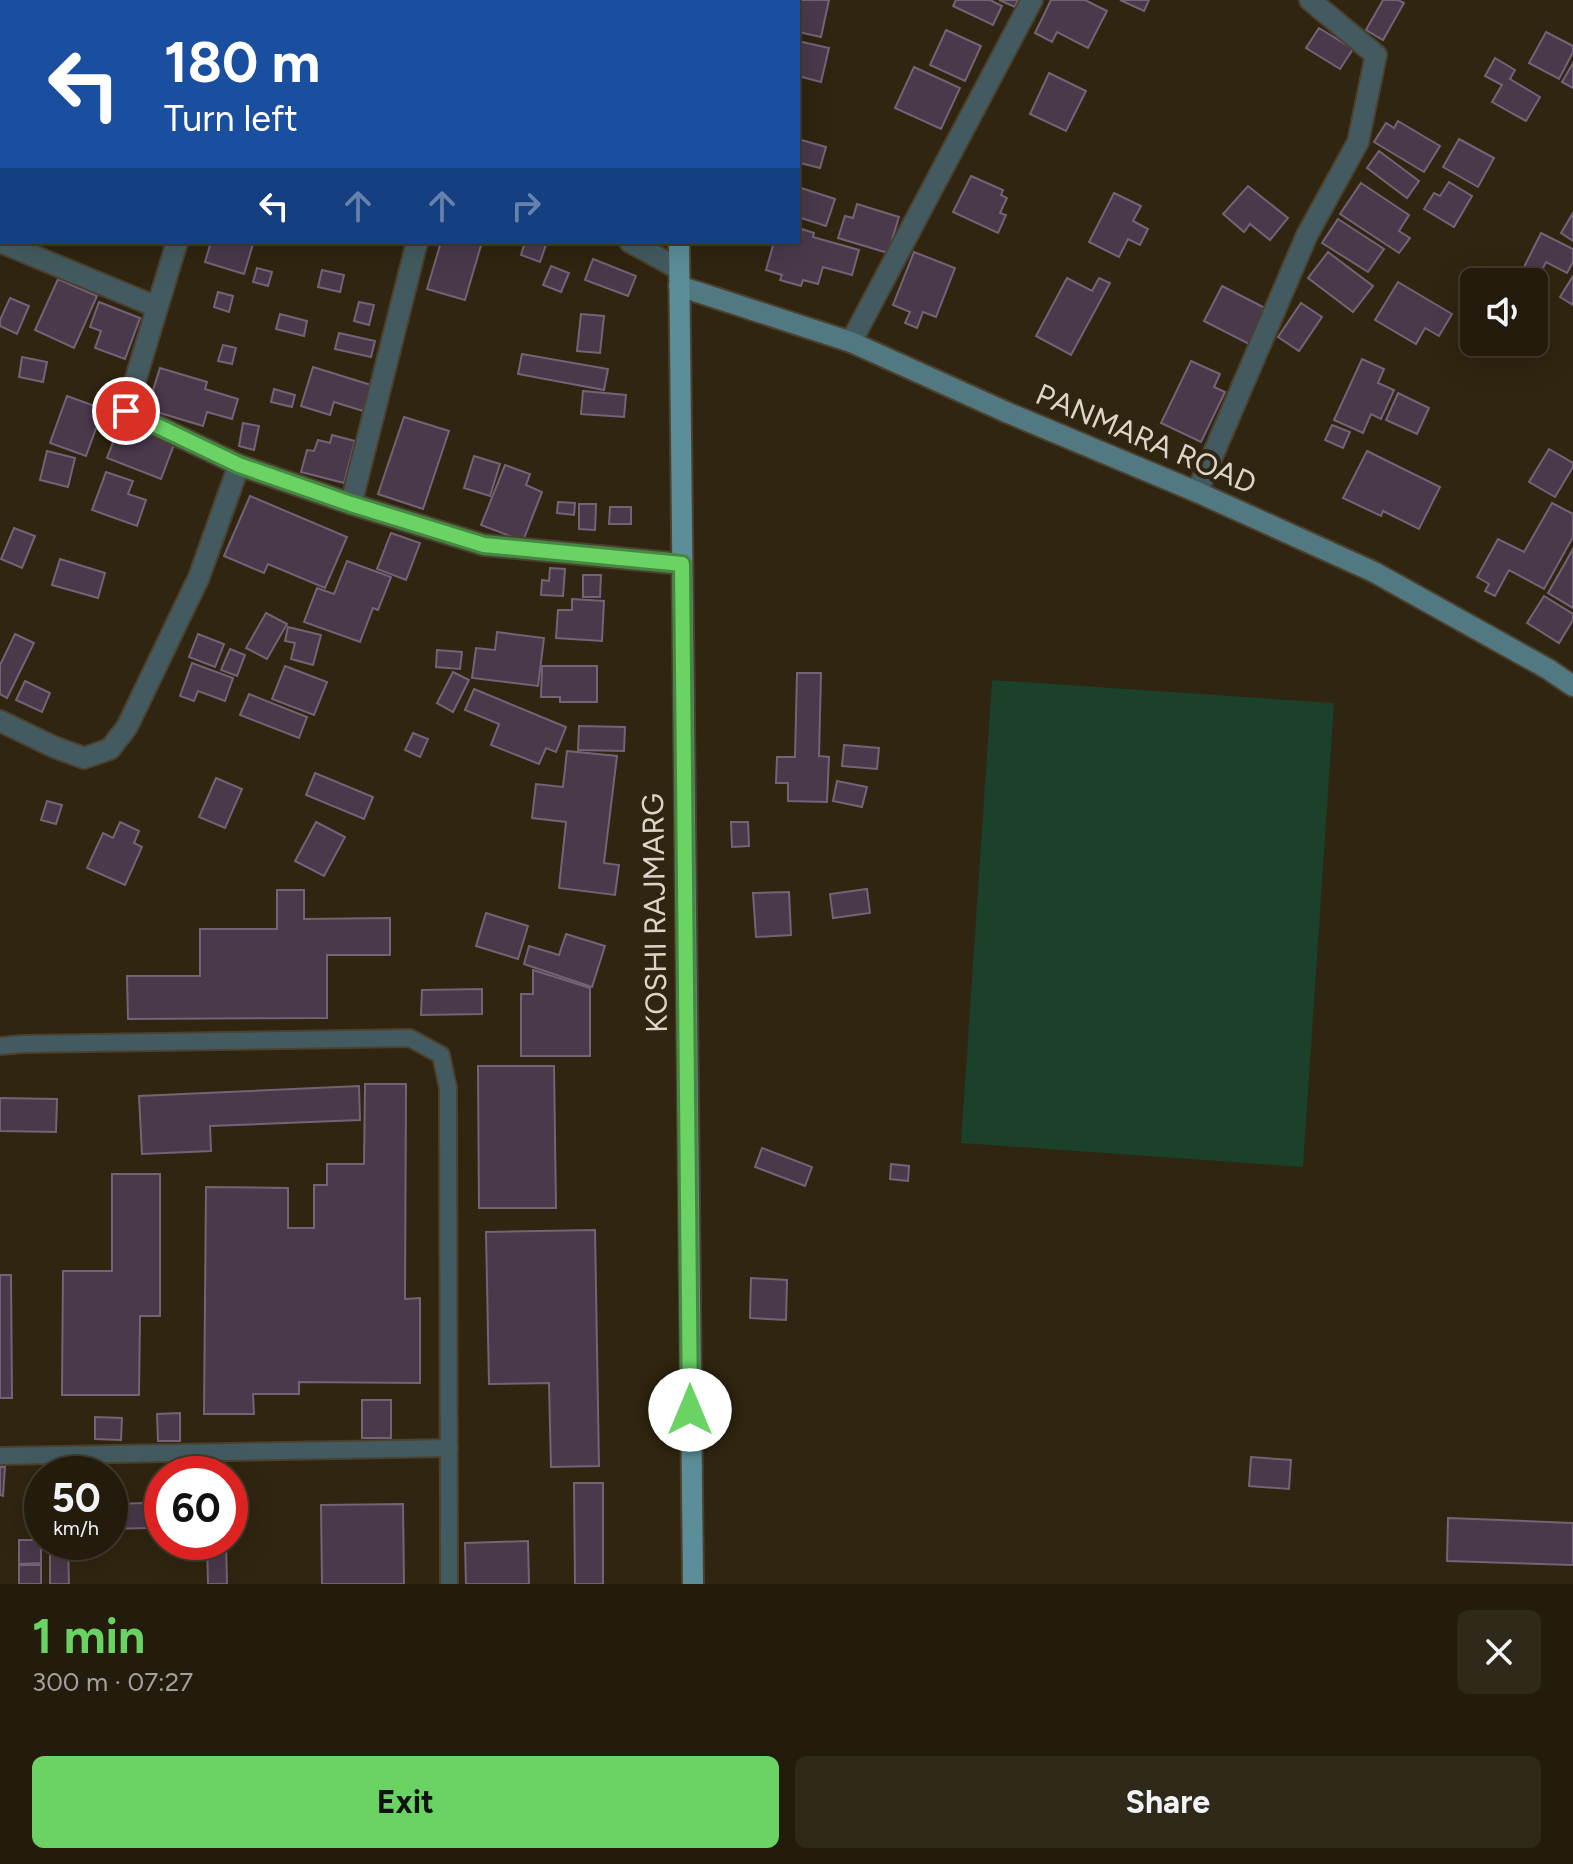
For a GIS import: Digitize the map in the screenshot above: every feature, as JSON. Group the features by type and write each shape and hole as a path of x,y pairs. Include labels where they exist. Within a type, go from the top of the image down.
{"main road":[{"name":"KOSHI RAJMARG","path":"679,244 693,1584"}],"street":[{"path":"851,342 1032,0"},
{"path":"1197,492 1307,235 1358,142 1376,55 1310,0"},
{"path":"5,244 157,307"},
{"path":"176,244 126,411 239,465 484,545 682,564"},
{"path":"351,504 416,244"},
{"path":"633,244 679,278"},
{"name":"PANMARA ROAD","path":"679,278 851,342 1374,572 1573,686"},
{"path":"0,721 84,758 110,749 127,727 199,577 239,465"}],"lane":[{"path":"0,1046 410,1038 441,1055 448,1088 449,1584"},
{"path":"0,1456 449,1448"}],"green space":[{"path":"992,680 1334,703 1303,1167 961,1143"}],"building":[{"path":"800,0 829,0 821,37 800,32"},
{"path":"956,0 990,0 1002,6 993,25 953,6"},
{"path":"999,0 1018,0 1015,7"},
{"path":"1051,0 1085,0 1107,11 1088,48 1057,32 1052,42 1035,33"},
{"path":"1120,0 1149,0 1144,11"},
{"path":"1383,0 1404,3 1383,40 1366,30"},
{"path":"1319,28 1353,49 1340,69 1306,48"},
{"path":"946,30 981,46 965,81 930,65"},
{"path":"1546,32 1573,46 1559,79 1529,63"},
{"path":"800,41 829,48 821,82 800,77"},
{"path":"1495,58 1515,70 1510,79 1540,97 1526,121 1492,102 1502,85 1485,76"},
{"path":"1573,63 1573,88 1562,82"},
{"path":"914,67 960,88 941,129 895,108"},
{"path":"1049,73 1086,91 1066,131 1030,114"},
{"path":"1398,121 1440,146 1424,172 1374,142 1386,123 1394,128"},
{"path":"1459,139 1494,158 1478,187 1443,167"},
{"path":"800,140 826,147 820,168 800,163"},
{"path":"1379,151 1419,181 1407,198 1367,168"},
{"path":"971,176 1003,190 1001,195 1007,198 1000,213 1006,215 998,233 953,212"},
{"path":"1449,182 1472,196 1454,227 1424,209 1434,193 1440,196"},
{"path":"1361,183 1409,215 1399,231 1410,238 1399,253 1340,214"},
{"path":"1248,186 1288,218 1270,240 1250,224 1244,232 1223,214"},
{"path":"800,188 835,199 826,226 800,218"},
{"path":"1114,193 1141,206 1133,221 1148,229 1140,245 1128,239 1119,257 1089,242"},
{"path":"857,204 899,217 888,253 838,238 845,216 853,218"},
{"path":"1573,213 1573,241 1561,233"},
{"path":"1338,219 1384,249 1368,272 1322,243"},
{"path":"802,229 814,233 813,237 859,250 852,275 823,267 818,284 803,280 801,286 780,280 782,275 766,270 773,244 800,244"},
{"path":"1541,233 1573,249 1573,262 1567,273 1546,262 1543,268 1524,268"},
{"path":"210,244 253,244 244,274 205,262"},
{"path":"440,244 481,244 465,300 427,289"},
{"path":"524,244 546,244 540,262 521,255"},
{"path":"914,252 955,268 936,317 923,312 917,328 905,323 910,312 893,305"},
{"path":"1328,252 1373,286 1353,312 1308,278"},
{"path":"593,259 636,276 628,296 585,280"},
{"path":"551,266 569,273 561,292 543,285"},
{"path":"257,268 272,272 268,286 253,282"},
{"path":"322,270 344,275 340,292 318,287"},
{"path":"1573,276 1573,305 1560,297"},
{"path":"1067,278 1092,291 1099,278 1110,283 1071,355 1036,336"},
{"path":"58,279 97,296 74,348 35,330"},
{"path":"1398,282 1452,314 1439,336 1425,328 1416,344 1375,320"},
{"path":"1222,286 1267,309 1249,344 1204,321"},
{"path":"218,292 233,296 229,312 214,307"},
{"path":"10,298 29,306 17,334 0,326"},
{"path":"99,302 140,318 125,359 95,348 101,331 90,327"},
{"path":"359,302 374,305 369,325 354,321"},
{"path":"1301,303 1322,317 1299,351 1278,337"},
{"path":"280,314 307,321 304,336 276,329"},
{"path":"581,314 604,316 600,353 577,351"},
{"path":"339,333 375,341 371,357 335,349"},
{"path":"223,345 236,348 232,364 218,361"},
{"path":"522,354 608,369 604,390 518,374"},
{"path":"22,357 47,362 43,382 19,377"},
{"path":"1362,359 1384,369 1378,383 1394,390 1381,419 1371,414 1363,433 1334,420"},
{"path":"1191,361 1220,374 1214,387 1225,392 1201,442 1161,423"},
{"path":"313,367 371,385 363,411 334,402 330,415 301,406"},
{"path":"160,368 207,382 205,389 238,399 232,419 207,412 203,426 147,409"},
{"path":"274,389 295,395 292,407 271,402"},
{"path":"583,391 626,395 624,417 581,414"},
{"path":"1398,393 1429,408 1417,434 1386,420"},
{"path":"67,396 103,409 86,456 50,443"},
{"path":"404,417 449,431 423,509 378,494"},
{"path":"122,419 176,439 161,479 107,458"},
{"path":"243,423 259,426 254,450 239,446"},
{"path":"1332,425 1350,432 1343,448 1325,440"},
{"path":"332,435 355,441 344,483 301,472 307,450 314,451 318,440 330,443"},
{"path":"1549,449 1573,463 1555,497 1529,482"},
{"path":"47,451 75,458 68,487 40,480"},
{"path":"1367,451 1440,487 1419,529 1383,511 1381,516 1343,498"},
{"path":"474,456 500,464 490,496 464,488"},
{"path":"505,465 530,474 526,485 542,492 523,541 481,525"},
{"path":"106,472 133,481 128,494 146,500 137,526 92,510"},
{"path":"250,496 347,537 325,588 268,564 264,573 224,556"},
{"path":"558,502 575,503 574,515 557,513"},
{"path":"1552,503 1573,514 1573,537 1544,589 1509,570 1495,596 1485,591 1489,584 1477,577 1498,539 1524,552"},
{"path":"579,504 596,504 595,530 579,529"},
{"path":"610,507 631,507 631,524 609,524"},
{"path":"14,528 35,536 22,568 1,559"},
{"path":"391,533 420,543 406,580 377,569"},
{"path":"1573,549 1573,608 1548,593"},
{"path":"60,559 105,573 98,598 52,585"},
{"path":"347,561 391,577 378,610 373,608 360,642 304,622 317,588 334,594"},
{"path":"550,568 565,569 563,596 541,595 542,580 549,581"},
{"path":"583,575 601,575 600,597 583,597"},
{"path":"1544,596 1573,614 1573,620 1559,643 1527,623"},
{"path":"572,599 604,601 602,641 556,638 558,610 572,610"},
{"path":"266,613 287,624 267,659 246,648"},
{"path":"288,627 321,635 313,665 291,659 295,643 285,641"},
{"path":"497,632 544,638 538,686 472,678 476,648 495,650"},
{"path":"15,634 34,643 7,698 0,694 0,665"},
{"path":"198,634 224,644 215,667 189,657"},
{"path":"230,649 245,655 237,676 221,670"},
{"path":"437,650 462,652 460,669 436,667"},
{"path":"192,663 233,678 225,701 198,691 194,701 180,696"},
{"path":"285,666 327,682 314,715 272,699"},
{"path":"542,666 597,666 597,702 560,702 560,697 541,697"},
{"path":"453,672 469,680 453,712 437,703"},
{"path":"797,673 821,673 819,756 829,757 827,802 788,801 788,783 776,783 777,757 795,757"},
{"path":"25,681 50,693 42,712 16,700"},
{"path":"474,689 566,727 556,752 546,748 539,764 491,745 499,724 465,710"},
{"path":"249,694 307,717 299,738 240,715"},
{"path":"579,726 625,727 624,751 578,750"},
{"path":"413,733 428,739 420,757 405,750"},
{"path":"844,745 879,748 877,769 842,766"},
{"path":"567,751 617,756 604,863 619,865 615,895 559,888 566,822 532,818 536,784 563,787"},
{"path":"315,773 373,797 364,819 306,795"},
{"path":"216,778 242,789 225,828 199,817"},
{"path":"837,781 867,787 862,807 833,801"},
{"path":"47,801 62,805 56,824 41,820"},
{"path":"120,822 139,831 134,843 142,847 125,885 87,868 103,833 113,838"},
{"path":"316,822 345,837 324,876 295,861"},
{"path":"731,822 748,822 749,846 732,847"},
{"path":"867,889 870,913 833,918 830,894"},
{"path":"277,890 304,890 304,919 390,918 390,955 327,955 327,1018 128,1019 127,976 200,976 200,929 277,929"},
{"path":"789,892 791,935 756,937 753,893"},
{"path":"486,913 528,926 518,959 476,946"},
{"path":"566,934 605,946 592,987 524,964 529,946 559,955"},
{"path":"533,970 590,988 590,1056 521,1056 521,994 533,994"},
{"path":"482,989 482,1014 421,1015 422,990"},
{"path":"478,1066 554,1066 556,1208 479,1208"},
{"path":"365,1084 406,1084 405,1299 420,1298 420,1383 299,1382 299,1394 253,1394 254,1414 204,1414 206,1187 288,1188 288,1228 314,1228 314,1185 327,1185 327,1164 364,1164"},
{"path":"359,1086 360,1120 210,1126 211,1151 142,1154 139,1096"},
{"path":"0,1098 57,1099 56,1132 0,1131"},
{"path":"762,1148 812,1167 805,1186 755,1167"},
{"path":"891,1164 909,1166 908,1181 890,1179"},
{"path":"112,1174 160,1174 160,1316 140,1316 139,1395 62,1395 63,1271 112,1271"},
{"path":"595,1230 599,1466 551,1467 549,1383 489,1384 486,1232"},
{"path":"0,1275 11,1275 12,1398 0,1398"},
{"path":"751,1278 787,1280 786,1320 750,1318"},
{"path":"362,1400 391,1400 391,1438 362,1438"},
{"path":"180,1413 180,1441 158,1441 157,1414"},
{"path":"95,1417 122,1418 121,1440 95,1439"},
{"path":"1251,1457 1291,1460 1289,1489 1249,1486"},
{"path":"0,1467 5,1467 3,1496 0,1495"},
{"path":"574,1483 603,1483 603,1584 575,1584"},
{"path":"144,1503 144,1528 128,1529 128,1504"},
{"path":"403,1504 404,1584 322,1584 321,1505"},
{"path":"1448,1518 1573,1523 1573,1565 1447,1561"},
{"path":"19,1540 24,1540 24,1560 41,1560 41,1563 19,1564"},
{"path":"528,1541 529,1584 466,1584 465,1543"},
{"path":"50,1560 68,1560 69,1584 50,1584"},
{"path":"207,1560 226,1560 227,1584 208,1584"},
{"path":"19,1565 41,1565 41,1584 19,1584"}],"route":[{"path":"126,411 239,465 484,545 682,564 690,1410"}]}
